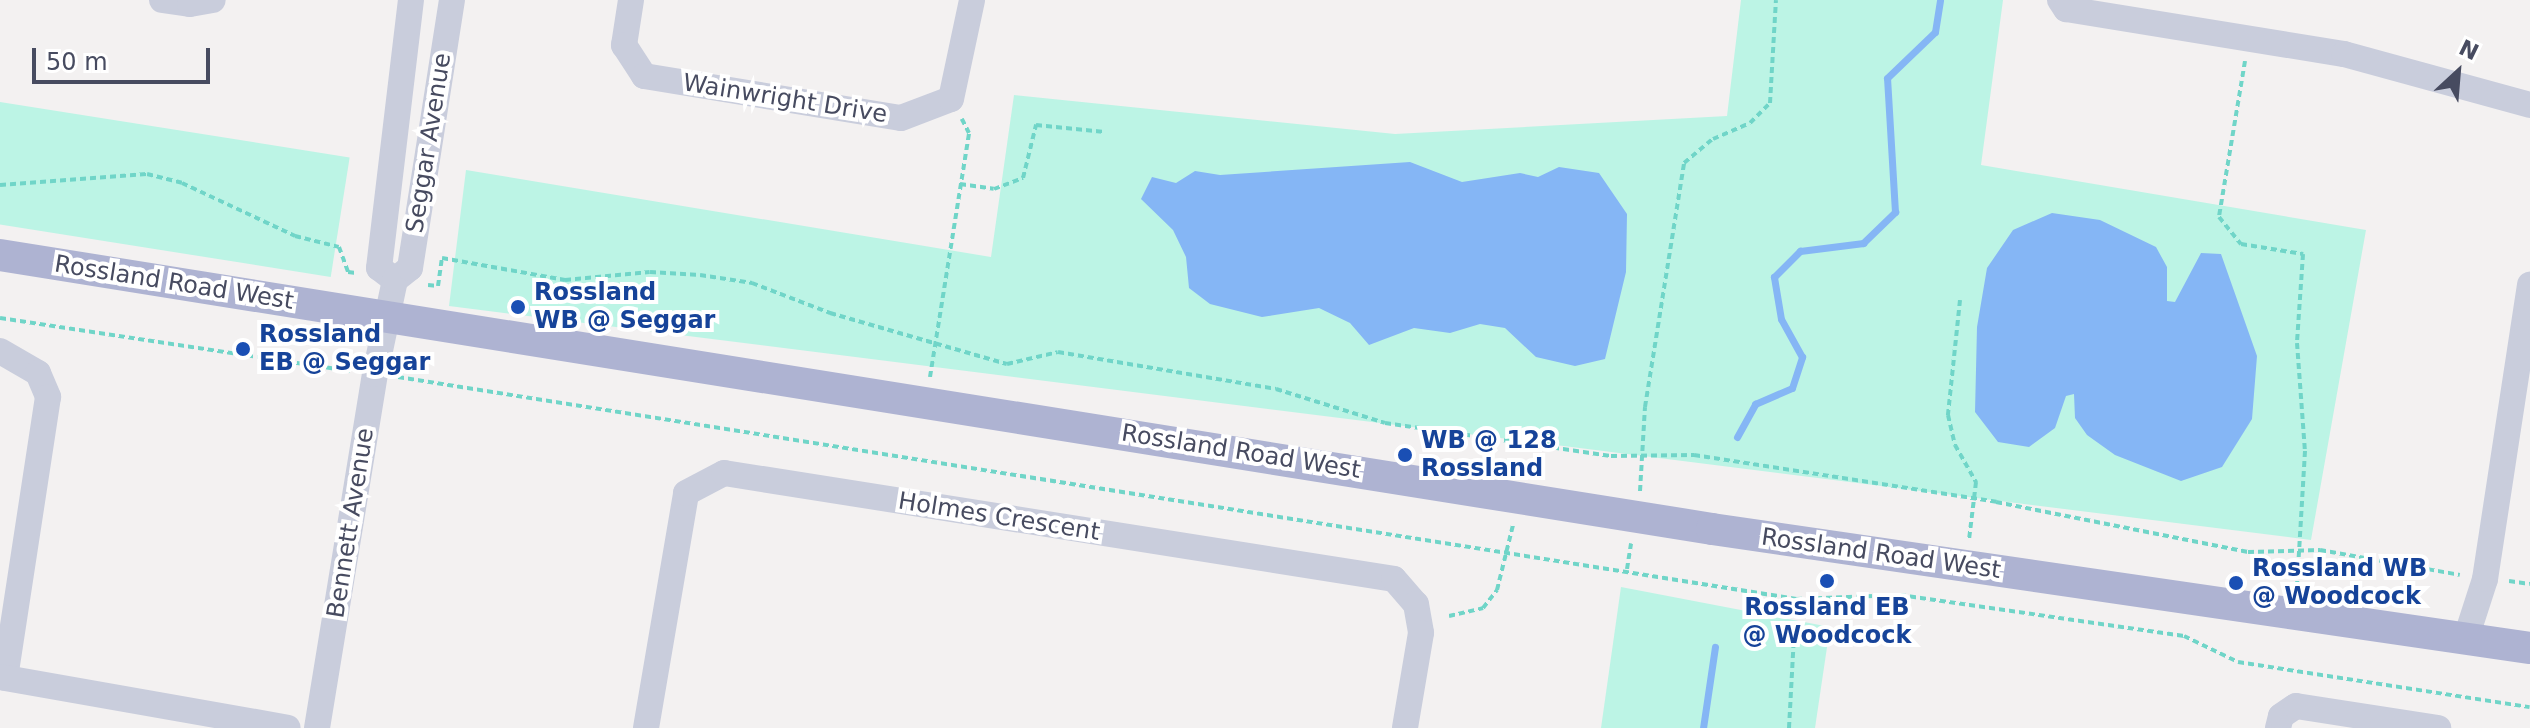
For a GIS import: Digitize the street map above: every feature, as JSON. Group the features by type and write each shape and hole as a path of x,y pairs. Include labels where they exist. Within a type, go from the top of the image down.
{"main road":[{"name":"Rossland Road West","path":"0,255 1636,516 2296,616 2530,648"}],"street":[{"path":"162,0 190,4 213,0"},
{"name":"Seggar Avenue","path":"395,280 379,268 411,0"},
{"name":"Seggar Avenue","path":"387,318 395,280 410,268 452,0"},
{"name":"Wainwright Drive","path":"631,0 624,45 644,76 901,118 951,99"},
{"path":"951,99 972,0"},
{"path":"2060,0 2066,9 2344,54 2530,105"},
{"path":"2466,638 2485,579 2530,284"},
{"name":"Bennett Avenue","path":"317,728 375,374 387,318"},
{"path":"0,351 38,373 48,397 2,677 288,728"},
{"name":"Holmes Crescent","path":"646,728 686,493 724,473 1394,579 1416,604 1421,633 1405,728"},
{"path":"2278,728 2281,716 2296,706 2438,728"}],"path":[{"path":"1627,569 1645,459 1645,407 1684,163 1713,139 1750,123 1770,103 1776,0"},
{"path":"2247,39 2219,217 2241,244 2303,254 2297,343 2305,451 2296,616"},
{"path":"925,403 969,133 951,99"},
{"path":"960,184 994,189 1023,178 1036,125 1105,132"},
{"path":"0,185 147,174 182,183 295,236 339,247 348,272 438,286 442,258 565,280 650,272 700,275 752,283 830,313 937,341 1007,364 1058,352 1276,389 1385,423 1645,459 1694,455 1973,498 2248,552 2320,550 2530,584"},
{"path":"1960,300 1948,415 1955,445 1976,482 1966,566"},
{"path":"0,318 1510,550 1796,599 1900,595 2168,634 2238,662 2530,707"},
{"path":"1449,616 1483,608 1497,590 1510,550 1517,495"},
{"path":"1789,728 1796,599"}],"green space":[{"path":"1741,0 2003,0 1981,165 2366,230 2311,540 449,306 466,170 991,257 1014,95 1395,134 1727,116"},
{"path":"0,102 350,157 331,277 0,225"},
{"path":"1621,587 1830,627 1815,728 1601,728"}],"water":[{"path":"1410,162 1462,182 1520,173 1538,177 1559,167 1599,173 1627,214 1626,272 1605,359 1575,366 1536,357 1505,328 1480,324 1450,333 1414,328 1369,345 1350,323 1319,308 1262,317 1210,304 1189,288 1186,257 1173,230 1141,199 1152,177 1176,183 1195,171 1220,175"},
{"path":"2052,213 2100,220 2156,247 2167,267 2167,301 2175,302 2201,253 2221,254 2257,356 2252,419 2222,467 2181,481 2115,455 2087,435 2075,418 2074,394 2066,396 2055,428 2029,447 1998,442 1975,412 1977,327 1987,268 2013,230"}],"waterway":[{"path":"1737,437 1755,404 1792,388 1802,357 1781,319 1774,277 1800,251 1863,243 1895,212 1887,78 1935,32 1940,0"},
{"path":"1703,728 1715,647"}],"place":[{"name":"Rossland WB @ Seggar","path":"518,307"},
{"name":"Rossland EB @ Seggar","path":"243,349"},
{"name":"WB @ 128 Rossland","path":"1405,455"},
{"name":"Rossland EB @ Woodcock","path":"1827,581"},
{"name":"Rossland WB @ Woodcock","path":"2236,583"}]}
